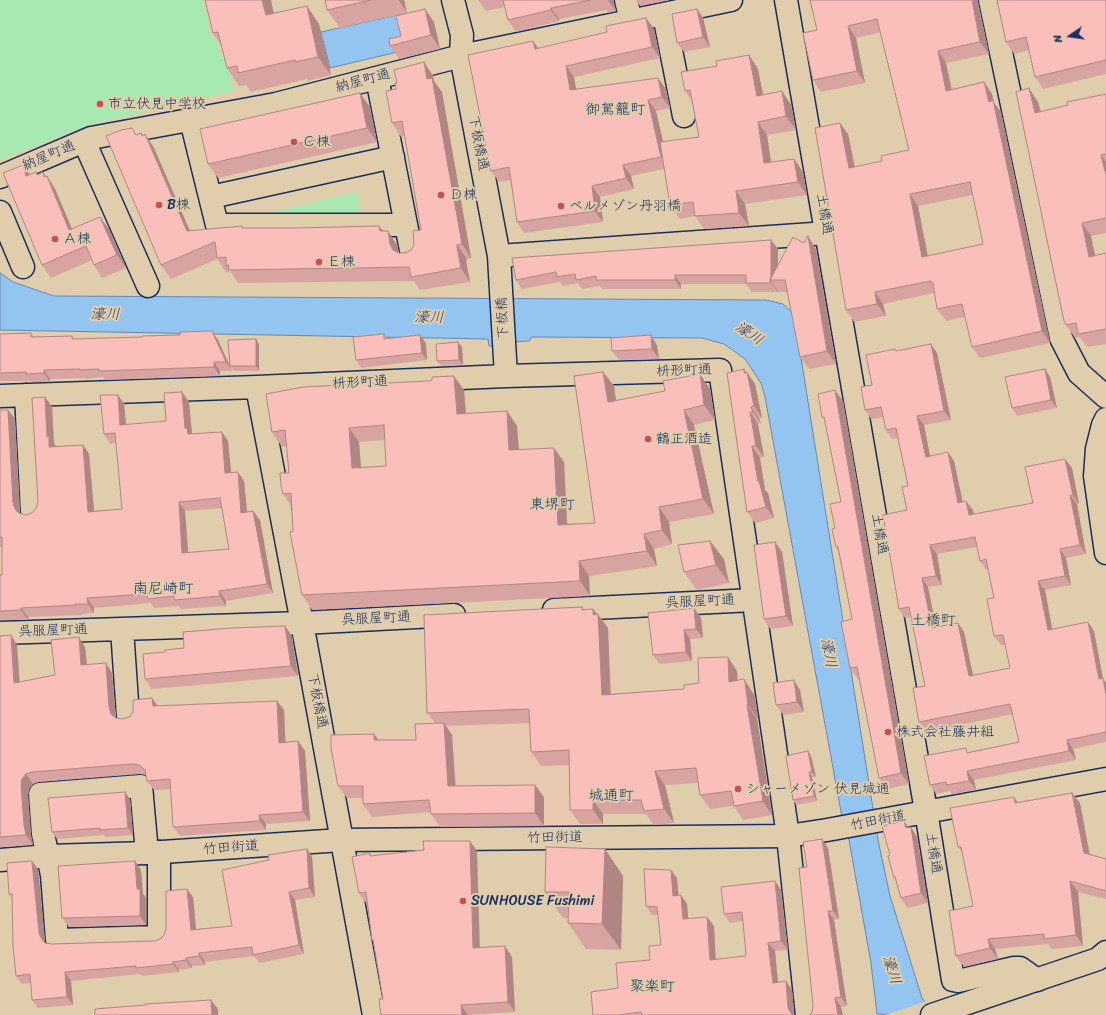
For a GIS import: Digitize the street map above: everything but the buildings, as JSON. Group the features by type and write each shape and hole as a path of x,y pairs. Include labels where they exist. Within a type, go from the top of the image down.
{"street":[{"name":"下板橋通","path":"453,0 462,35 461,56 499,256 501,286"},
{"path":"626,0 631,21"},
{"name":"納屋町通","path":"0,177 91,138 276,104 461,56 731,0"},
{"name":"土橋通","path":"786,0 926,811 953,980 958,981 1014,968 1020,968 1037,980"},
{"path":"990,0 1061,338 1079,373 1106,397"},
{"path":"664,15 684,116"},
{"path":"377,78 412,255"},
{"path":"191,120 217,225 406,225"},
{"path":"84,141 148,286"},
{"path":"211,197 393,157"},
{"path":"0,212 23,267"},
{"path":"499,256 827,233"},
{"name":"下板橋","path":"501,286 506,376"},
{"name":"枡形町通","path":"0,396 506,376 720,370 753,600"},
{"name":"下板橋通","path":"257,387 374,1015"},
{"path":"26,395 32,512"},
{"path":"1106,419 1097,449 1095,476 1106,553"},
{"path":"753,600 788,836 806,1015"},
{"name":"呉服屋町通","path":"531,611 753,600"},
{"name":"呉服屋町通","path":"0,633 302,623 476,614"},
{"path":"122,628 128,716"},
{"name":"竹田街道","path":"0,860 49,856 153,853 342,840 788,836 885,820 926,811 1106,779"},
{"path":"141,786 153,853 159,937 57,940 49,856 43,834 40,794 141,786"},
{"path":"932,1015 1098,959 1106,952"}],"shaded area":[{"path":"619,616 624,727 605,728 606,831 368,831 347,820 330,737 429,730 427,626"}],"green space":[{"name":"市立伏見中学校","path":"0,0 203,0 212,40 217,39 220,55 225,54 234,91 93,124 0,160"},
{"path":"357,192 362,218 252,217"}],"water":[{"path":"402,14 410,49 330,68 321,32"},
{"name":"濠川","path":"0,273 13,282 54,296 766,300 783,304 794,314 878,840 890,896 922,998 935,1015 877,1014 871,963 849,840 842,817 765,397 761,383 745,359 724,344 702,338 532,337 529,341 495,343 495,346 489,346 488,339 0,330"}],"pier":[{"path":"927,1001 937,1015 885,1015"}],"place":[{"name":"市立伏見中学校","path":"100,104"},
{"name":"Ｃ棟","path":"294,142"},
{"name":"Ｄ棟","path":"441,195"},
{"name":"B棟","path":"159,205"},
{"name":"ベルメゾン丹羽橋","path":"561,206"},
{"name":"Ａ棟","path":"55,239"},
{"name":"Ｅ棟","path":"319,262"},
{"name":"鶴正酒造","path":"648,439"},
{"name":"株式会社藤井組","path":"888,732"},
{"name":"シャーメゾン 伏見城通","path":"738,789"},
{"name":"SUNHOUSE Fushimi","path":"463,901"}],"district":[{"name":"御駕籠町","path":"615,110"},
{"name":"東堺町","path":"552,505"},
{"name":"南尼崎町","path":"163,589"},
{"name":"土橋町","path":"933,621"},
{"name":"城通町","path":"611,796"},
{"name":"聚楽町","path":"652,987"}]}
